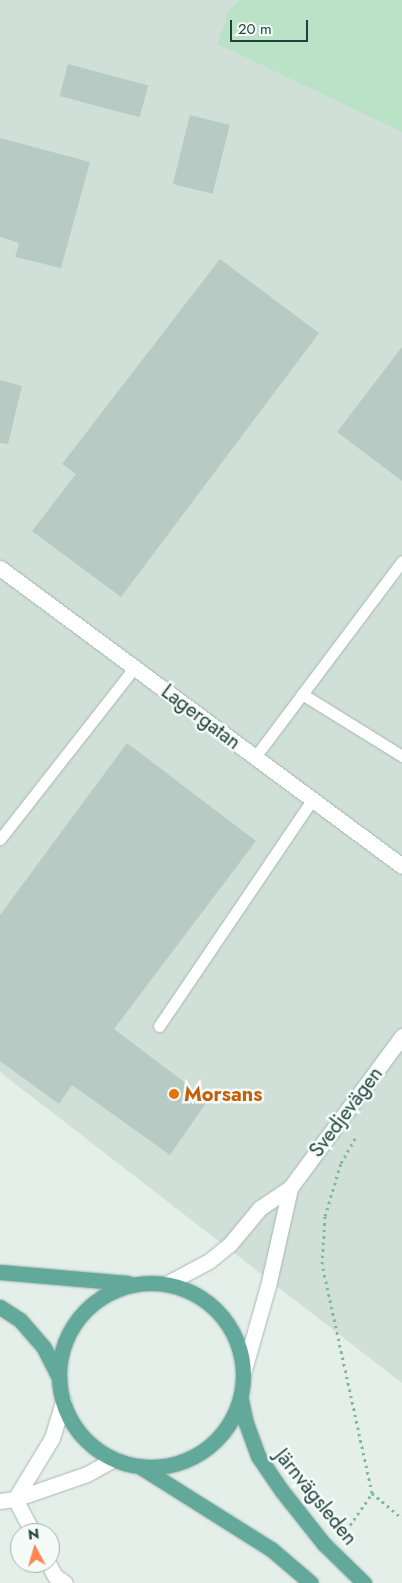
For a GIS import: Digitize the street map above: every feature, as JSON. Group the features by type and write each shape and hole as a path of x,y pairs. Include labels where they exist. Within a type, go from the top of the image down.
{"main road":[{"path":"0,1272 134,1284 166,1284 196,1294 220,1313 237,1339 244,1370 242,1400 229,1424 212,1444 190,1458 165,1466 139,1466 114,1459 91,1445 74,1425 63,1402 59,1378 44,1348 20,1320 0,1307"},
{"path":"59,1378 63,1350 73,1326 90,1307 111,1292 134,1284"},
{"name":"Järnvägsleden","path":"242,1400 246,1424 258,1456 282,1491 324,1544 364,1583"},
{"path":"139,1466 271,1549 311,1583"}],"street":[{"name":"Lagergatan","path":"0,568 402,866"},
{"name":"Svedjevägen","path":"166,1284 209,1261 230,1244 260,1208 290,1188 402,1036"},
{"name":"Svedjevägen","path":"244,1370 268,1286 290,1188"},
{"path":"7,1500 52,1438 63,1402"},
{"path":"7,1500 87,1474 114,1459"},
{"path":"7,1500 25,1523"},
{"path":"53,1573 65,1583"}],"lane":[{"path":"255,757 402,561"},
{"path":"0,839 134,668"},
{"path":"302,694 402,756"},
{"path":"159,1026 312,800"}],"path":[{"path":"358,1133 341,1163 325,1216 322,1264 372,1493 402,1518"},
{"path":"350,1525 372,1493"}],"shaded area":[{"path":"0,0 402,0 402,1383 0,1072"}],"green space":[{"path":"239,0 402,0 402,132 218,44 228,12"}],"building":[{"path":"68,64 148,85 140,117 59,96"},
{"path":"190,115 230,125 213,194 173,184"},
{"path":"0,138 90,162 61,268 15,257 19,243 0,237"},
{"path":"220,259 319,333 121,597 32,531 76,474 62,464"},
{"path":"402,347 402,481 337,432"},
{"path":"0,380 22,386 8,444 0,443"},
{"path":"127,743 256,841 114,1029 208,1100 170,1155 72,1085 59,1104 0,1061 0,915"}],"place":[{"name":"Morsans","path":"174,1094"}]}
